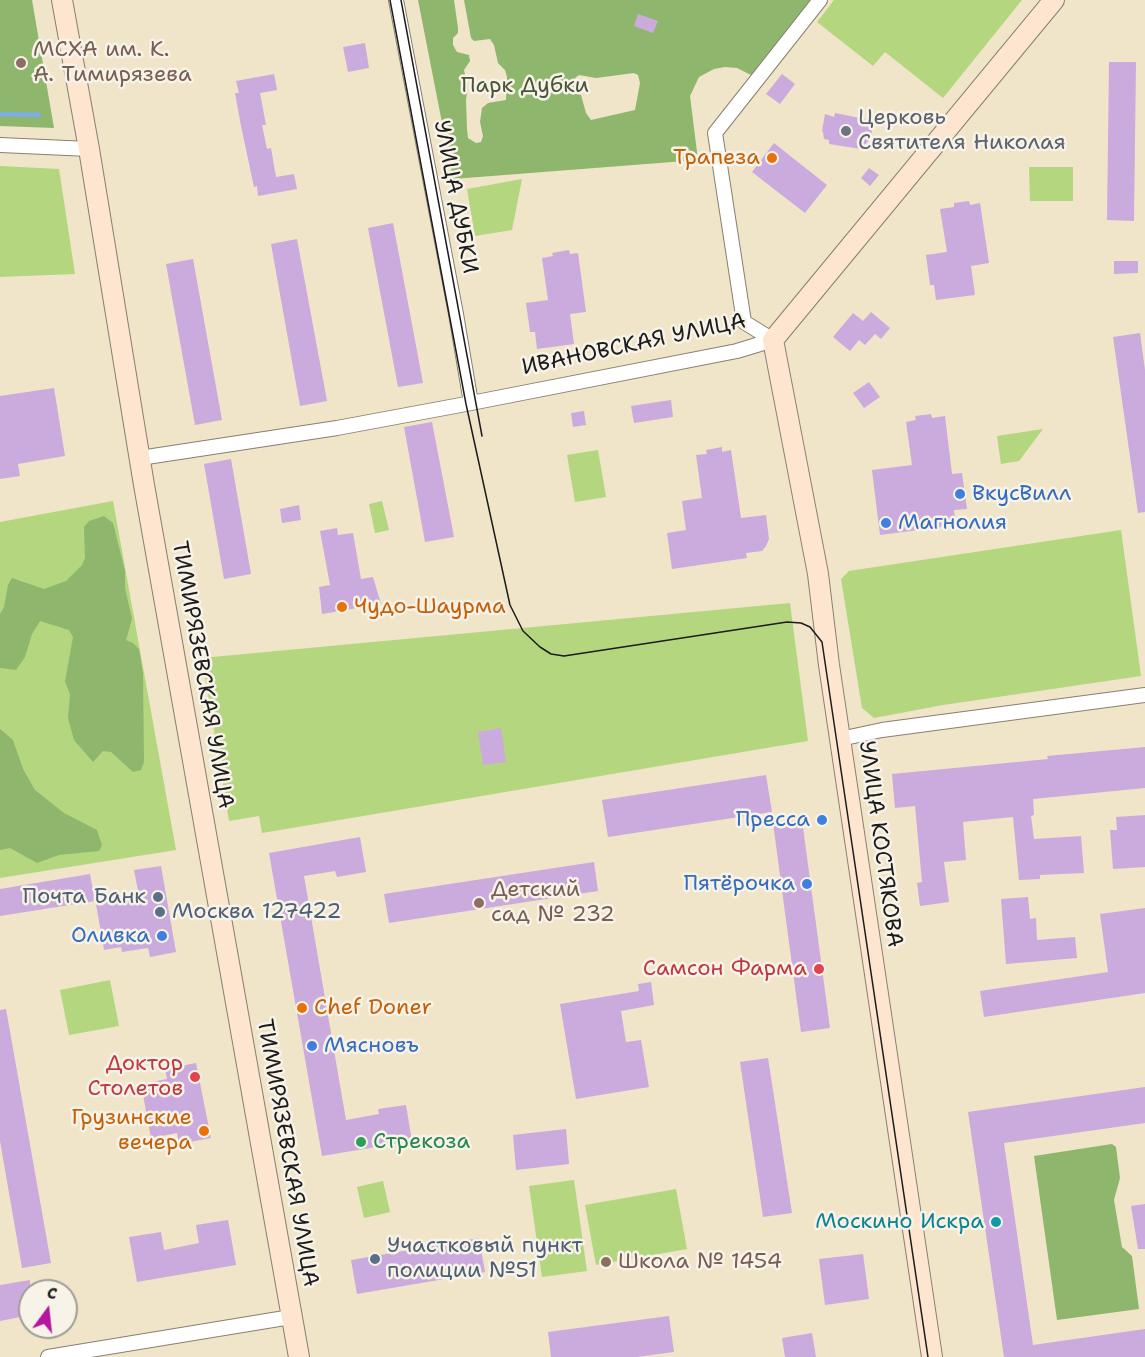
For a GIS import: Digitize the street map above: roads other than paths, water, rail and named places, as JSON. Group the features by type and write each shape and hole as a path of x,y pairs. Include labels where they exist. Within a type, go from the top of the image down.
{"street":[{"name":"ТИМИРЯЗЕВСКАЯ УЛИЦА","path":"62,0 298,1357"},
{"name":"УЛИЦА ДУБКИ","path":"396,0 471,403"},
{"path":"772,340 744,322 715,133 820,0"},
{"name":"ИВАНОВСКАЯ УЛИЦА","path":"140,459 337,428 471,403 737,351 772,340 1054,0"},
{"path":"0,145 89,149"},
{"name":"УЛИЦА КОСТЯКОВА","path":"772,340 818,574 840,739 932,1357"},
{"path":"840,739 882,730 1145,695"},
{"path":"48,1357 291,1317"}],"waterway":[{"path":"0,114 39,115"}],"tram line":[{"path":"390,0 466,404 510,605 523,631 551,654 564,656 787,622 801,623 810,627 822,642 928,1357"},
{"path":"401,0 482,436"}],"place":[{"name":"МСХА им. К. А. Тимирязева","path":"21,63"},
{"name":"Церковь Святителя Николая","path":"846,131"},
{"name":"Трапеза","path":"772,158"},
{"name":"ВкусВилл","path":"960,494"},
{"name":"Магнолия","path":"886,523"},
{"name":"Чудо-Шаурма","path":"342,607"},
{"name":"Пресса","path":"822,820"},
{"name":"Пятёрочка","path":"807,884"},
{"name":"Почта Банк","path":"158,897"},
{"name":"Детский сад № 232","path":"479,903"},
{"name":"Москва 127422","path":"160,912"},
{"name":"Оливка","path":"162,936"},
{"name":"Самсон Фарма","path":"819,969"},
{"name":"Chef Doner","path":"302,1008"},
{"name":"Мясновъ","path":"312,1046"},
{"name":"Доктор Столетов","path":"195,1077"},
{"name":"Грузинские вечера","path":"204,1131"},
{"name":"Стрекоза","path":"361,1142"},
{"name":"Москино Искра","path":"996,1222"},
{"name":"Участковый пункт полиции №51","path":"375,1259"},
{"name":"Школа № 1454","path":"606,1262"}],"park label":[{"name":"Парк Дубки","path":"525,86"}]}
